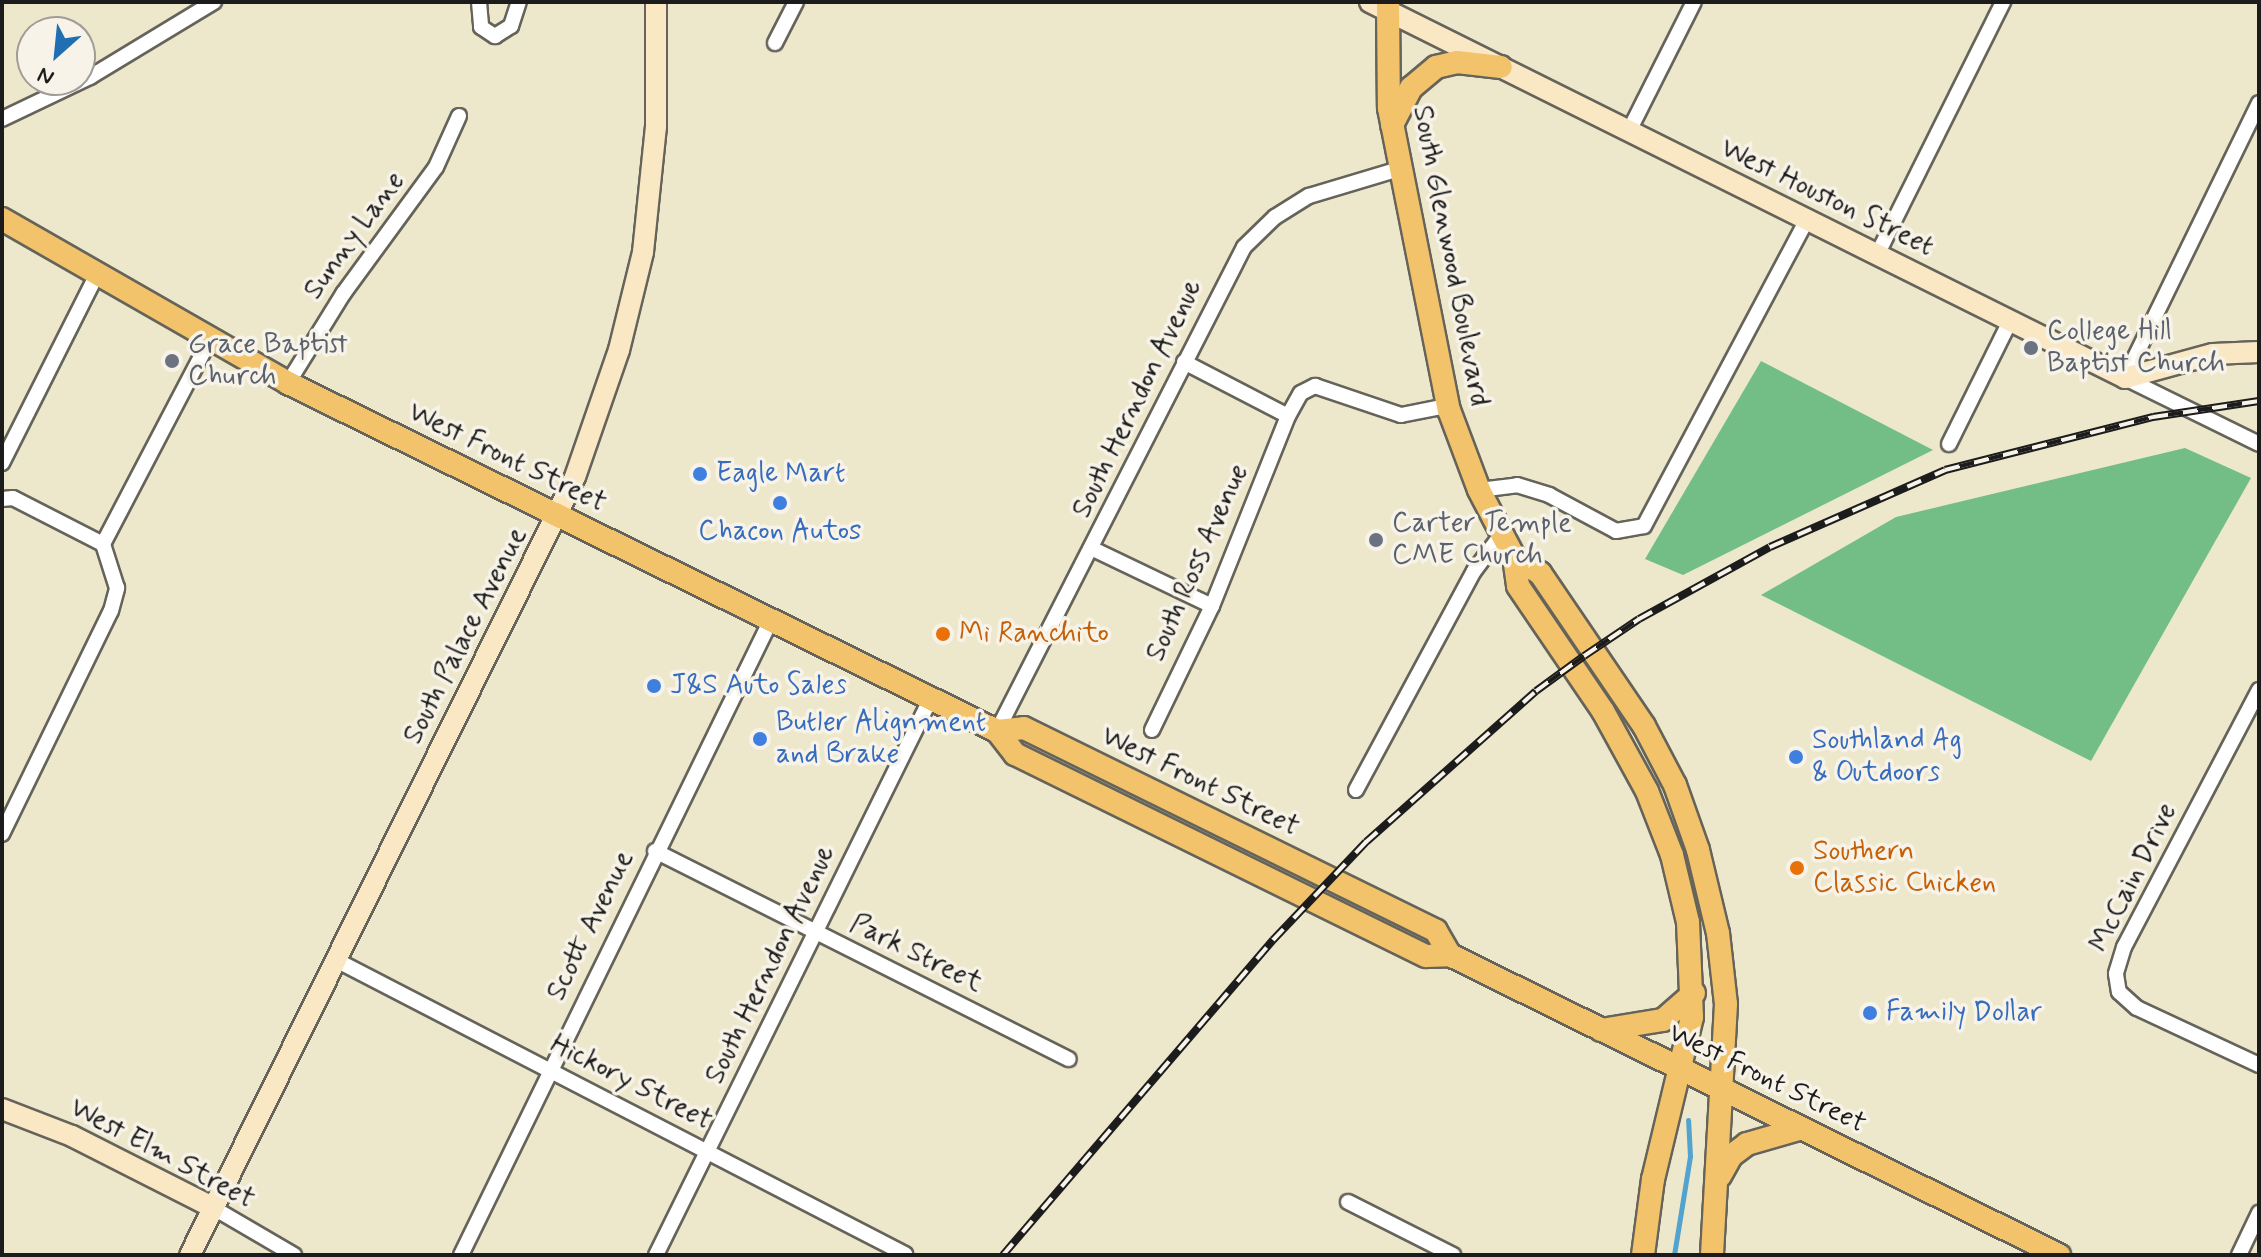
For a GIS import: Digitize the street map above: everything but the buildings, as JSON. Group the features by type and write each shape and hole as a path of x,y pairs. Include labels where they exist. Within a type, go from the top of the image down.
{"main road":[{"name":"South Palace Avenue","path":"190,1255 334,959 558,516 612,373 643,252 655,140 656,2"},
{"name":"West Houston Street","path":"1381,5 2125,378"},
{"name":"South Glenwood Boulevard","path":"1381,5 1399,169 1447,406 1479,490 1514,557 1518,586 1619,736 1660,823 1688,922 1694,993 1682,1071 1653,1179 1643,1255"},
{"path":"1392,125 1411,88 1436,67 1457,62 1501,67"},
{"name":"West Front Street","path":"2,219 209,341 288,383 997,731 1024,728 1436,931 1450,955 2059,1255"},
{"path":"2125,378 2213,354 2259,352"},
{"name":"South Glenwood Boulevard","path":"1514,557 1540,573 1625,696 1683,805 1718,933 1726,1004 1725,1093 1712,1255"},
{"path":"1601,1030 1663,1020 1694,993"},
{"name":"West Elm Street","path":"2,1109 72,1136 212,1207"},
{"path":"1718,1180 1739,1149 1799,1129"}],"street":[{"path":"2,119 90,77 214,2"},
{"path":"479,2 481,27 495,36 511,26 519,2"},
{"path":"775,43 796,2"},
{"path":"1629,131 1694,2"},
{"path":"1877,255 2003,2"},
{"path":"2125,378 2259,103"},
{"name":"Sunny Lane","path":"288,383 343,294 436,167 459,116"},
{"name":"South Herndon Avenue","path":"997,731 1093,549 1237,256 1267,224 1321,190 1399,169"},
{"path":"1479,490 1504,485 1538,491 1616,531 1635,531 1650,516 1807,220"},
{"path":"2,463 97,274"},
{"path":"1949,444 2010,321"},
{"path":"2,834 111,611 117,588 103,544 209,341"},
{"path":"1184,362 1288,416"},
{"name":"West Houston Street","path":"2125,378 2259,444"},
{"name":"South Ross Avenue","path":"1152,730 1212,606 1288,416 1301,393 1315,386 1401,415 1447,406"},
{"path":"2,499 13,498 103,544"},
{"path":"1356,790 1474,571 1501,535"},
{"path":"1093,549 1212,606"},
{"name":"Scott Avenue","path":"461,1255 655,851 771,620"},
{"name":"McCain Drive","path":"2259,690 2124,947 2116,974 2119,992 2137,1008 2259,1065"},
{"name":"South Herndon Avenue","path":"656,1255 931,698"},
{"name":"Park Street","path":"655,851 1069,1059"},
{"name":"Hickory Street","path":"334,959 905,1254"},
{"path":"1348,1202 1453,1255"},
{"name":"West Elm Street","path":"212,1207 294,1255"},
{"path":"2239,1255 2259,1213"}],"green space":[{"path":"1761,361 1933,450 1683,575 1645,559"},
{"path":"2185,448 2251,478 2091,761 1761,595 1896,517"}],"waterway":[{"path":"1674,1255 1690,1156 1688,1120"}],"railway":[{"path":"1003,1255 1273,940 1366,842 1536,691 1584,656 1639,619 1770,547 1945,470 2153,417 2259,401"}],"place":[{"name":"College Hill Baptist Church","path":"2031,348"},
{"name":"Grace Baptist Church","path":"172,361"},
{"name":"Eagle Mart","path":"700,474"},
{"name":"Chacon Autos","path":"780,503"},
{"name":"Carter Temple CME Church","path":"1376,540"},
{"name":"Mi Ranchito","path":"943,634"},
{"name":"J&S Auto Sales","path":"654,686"},
{"name":"Butler Alignment and Brake","path":"760,739"},
{"name":"Southland Ag & Outdoors","path":"1796,757"},
{"name":"Southern Classic Chicken","path":"1797,868"},
{"name":"Family Dollar","path":"1870,1013"}]}
